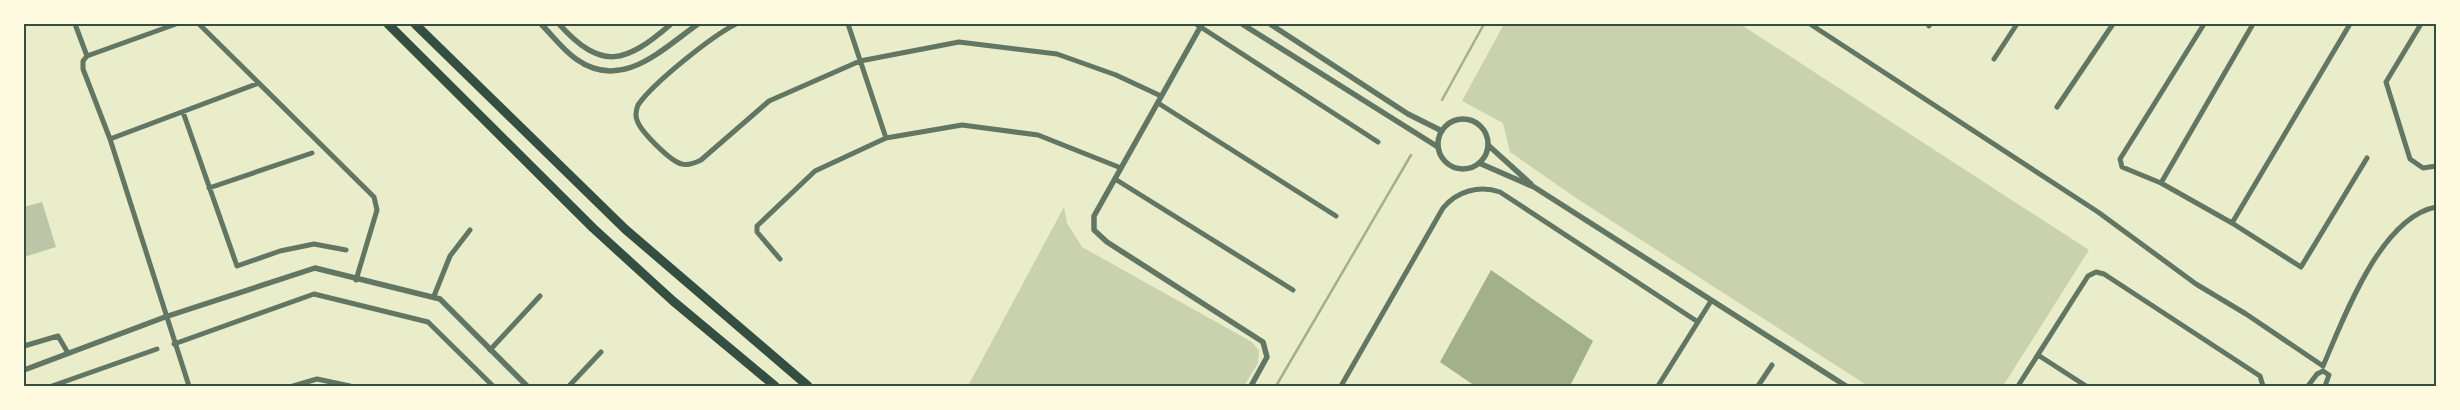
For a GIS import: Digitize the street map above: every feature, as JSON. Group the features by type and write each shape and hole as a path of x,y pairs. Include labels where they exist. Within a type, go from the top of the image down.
{"highway":[{"path":"388,24 593,228 673,301 775,386"},
{"path":"415,24 625,229 808,386"}],"street":[{"path":"75,24 87,56"},
{"path":"176,24 87,56 83,69 110,139 165,317 189,386"},
{"path":"199,24 374,197 377,210 356,280"},
{"path":"541,24 576,59 597,69 618,71 639,65 698,24"},
{"path":"559,24 585,49 598,55 614,57 634,52 646,45 671,24"},
{"path":"736,24 724,30 691,56 638,105 636,112 639,126 655,144 677,163 684,165 696,163 770,100 860,61 959,42 1057,54 1116,75 1162,96"},
{"path":"848,24 886,138"},
{"path":"1242,24 1438,147 1445,161 1451,166 1466,169 1479,163 1484,158 1488,145"},
{"path":"1270,24 1400,109 1442,131"},
{"path":"1810,24 2098,212 2196,284 2246,314 2324,366 2375,258 2396,230 2409,218 2436,207"},
{"path":"1994,59 2017,24"},
{"path":"2057,107 2113,24"},
{"path":"2204,24 2120,159 2122,167 2161,184 2232,223 2301,266 2367,158"},
{"path":"2161,184 2253,24"},
{"path":"2232,223 2350,24"},
{"path":"2421,24 2388,78 2387,88 2410,159 2423,168 2436,166"},
{"path":"1251,386 1267,357 1263,342 1106,242 1094,230 1094,216 1200,25 1378,142"},
{"path":"110,139 259,83"},
{"path":"1158,103 1336,216"},
{"path":"183,112 237,266 280,251 314,244 346,250"},
{"path":"1438,147 1442,131 1454,120 1470,120 1483,129 1488,145 1534,187"},
{"path":"780,260 757,232 757,226 815,170 886,138 962,125 995,128 1038,134 1121,168"},
{"path":"209,188 312,153"},
{"path":"1479,163 1534,187 1846,386"},
{"path":"1115,179 1293,290"},
{"path":"1341,386 1443,208 1450,200 1460,194 1481,189 1500,192 1698,322"},
{"path":"434,296 450,256 470,230"},
{"path":"24,370 165,317 315,268 356,280 434,296 447,304 527,386"},
{"path":"2018,386 2088,276 2096,272 2104,274 2260,376 2263,386"},
{"path":"174,344 314,294 428,322 493,386"},
{"path":"490,350 540,296"},
{"path":"1658,386 1711,301"},
{"path":"24,346 58,336 68,353"},
{"path":"52,386 157,349"},
{"path":"569,386 601,352"},
{"path":"2038,355 2086,386"},
{"path":"1758,386 1772,365"},
{"path":"2308,386 2317,374 2324,371 2329,374 2325,386"},
{"path":"293,386 317,379 350,386"},
{"path":"1831,386 1836,380"}],"shaded area":[{"path":"1504,24 1740,24 2089,250 2003,386 1868,386 1576,198 1510,152 1503,123 1462,101"},
{"path":"1064,207 1067,223 1082,247 1252,342 1259,351 1258,363 1244,386 968,386"},
{"path":"1491,270 1593,341 1570,386 1475,386 1440,362"}],"building":[{"path":"42,202 56,247 24,257 24,207"}],"waterway":[{"path":"1442,100 1484,24"},
{"path":"1276,386 1411,155"}]}
